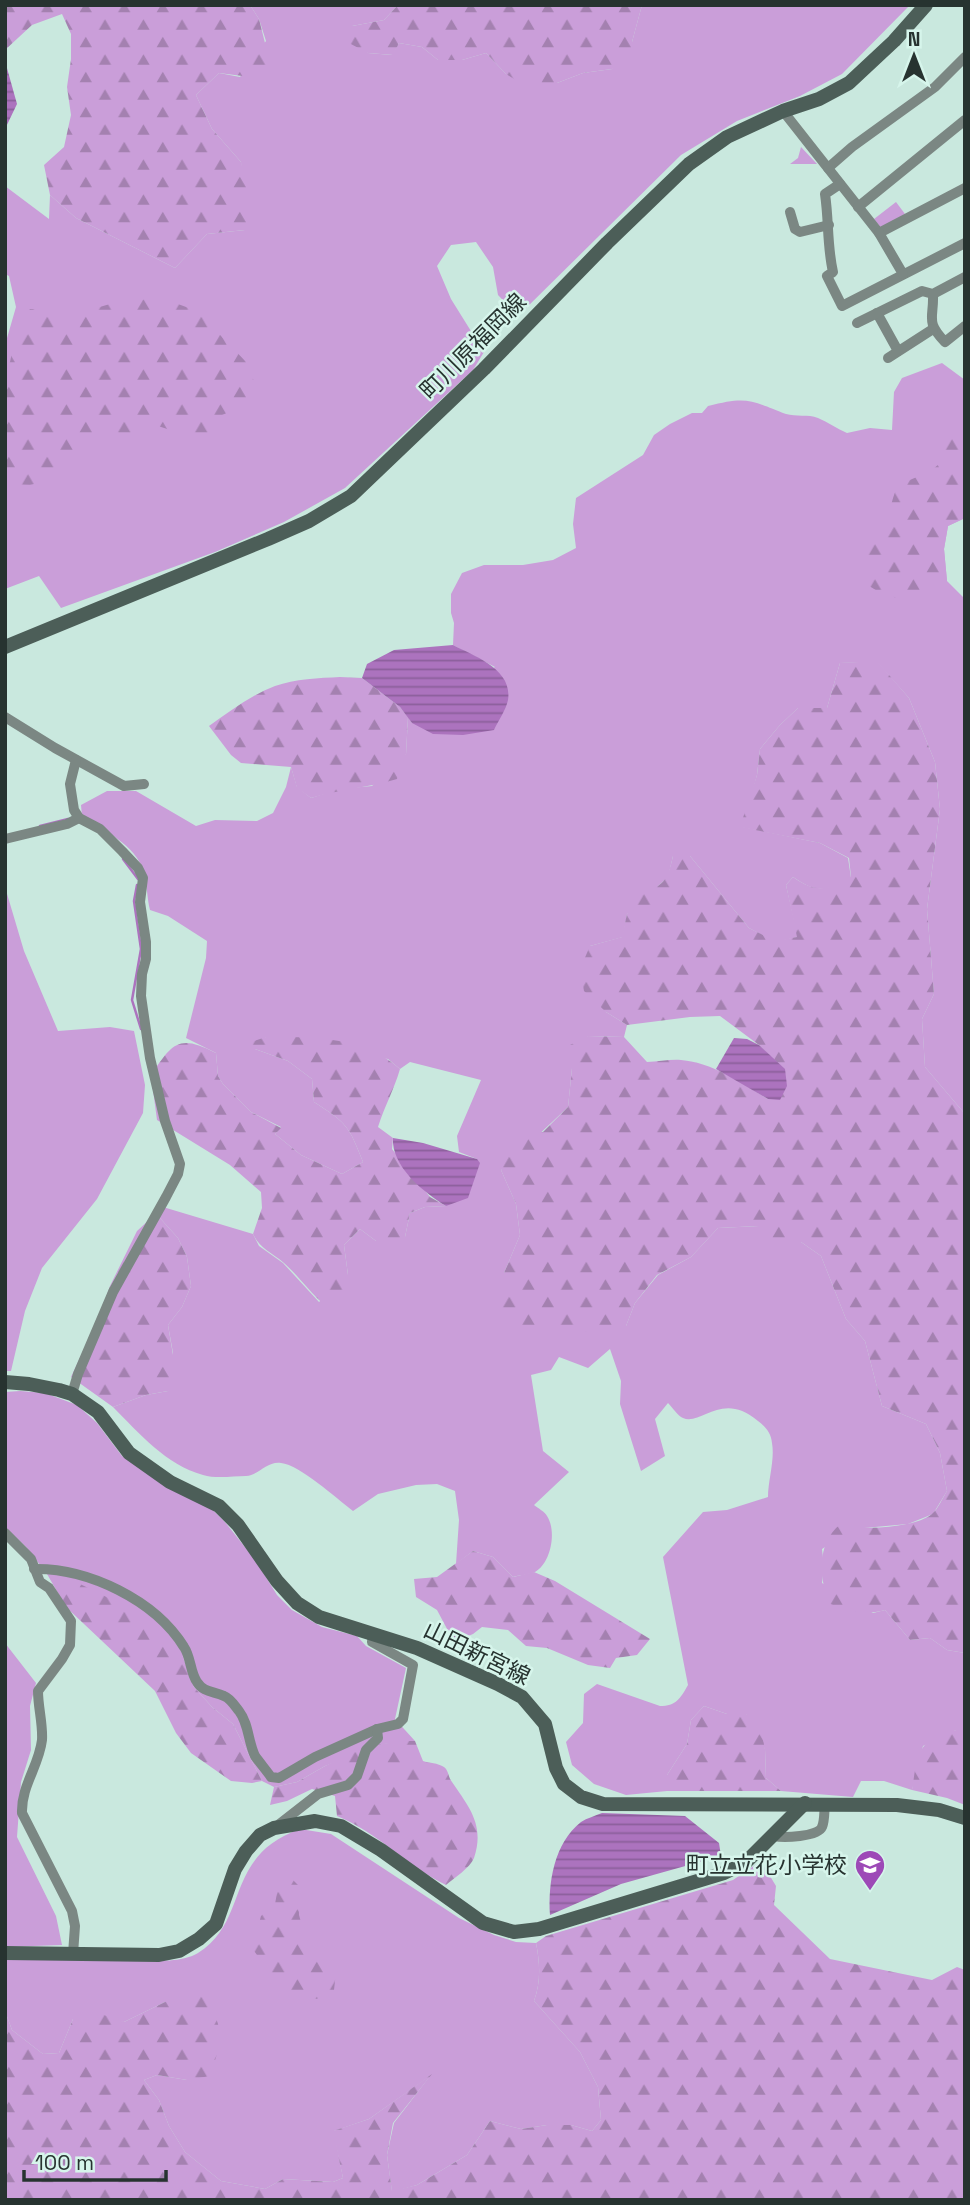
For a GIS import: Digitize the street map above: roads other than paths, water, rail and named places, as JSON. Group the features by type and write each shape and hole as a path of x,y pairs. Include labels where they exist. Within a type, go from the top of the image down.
{"main road":[{"name":"町川原福岡線","path":"5,646 87,615 268,539 309,521 351,496 484,369 616,234 689,164 727,137 783,111 819,99 849,83 926,5"},
{"name":"山田新宮線","path":"5,1382 29,1384 72,1394 98,1412 129,1453 170,1482 219,1506 237,1525 276,1581 298,1603 318,1617 417,1647 522,1697 545,1724 555,1768 564,1784 581,1797 603,1804 897,1805 939,1810 965,1818"},
{"path":"5,1953 159,1955 179,1951 216,1924 235,1869 260,1835 274,1828 315,1821 341,1826 400,1863 482,1923 514,1932 539,1929 724,1873 745,1863 805,1803"}],"street":[{"path":"828,168 852,147 935,87 965,57"},
{"path":"783,111 879,233 903,274"},
{"path":"858,207 965,120"},
{"path":"840,184 825,194 829,225 828,251 833,272 827,276 842,306 965,243"},
{"path":"879,233 965,188"},
{"path":"790,212 795,229 800,232 829,225"},
{"path":"857,323 922,291 933,294 965,277"},
{"path":"933,294 933,330 945,342 965,326"},
{"path":"877,313 898,351"},
{"path":"888,358 933,330"},
{"path":"5,717 124,786 144,784"},
{"path":"72,1394 113,1292 166,1197 180,1164 165,1121 156,1083 141,996 146,951 140,902 143,878 138,869 100,829 79,818 74,810 70,792 76,760"},
{"path":"5,839 67,824 79,818"},
{"path":"5,1533 31,1559 40,1582 49,1588 71,1621 70,1645 38,1691 42,1737 39,1754 23,1791 22,1813 72,1911 75,1926 73,1954"},
{"path":"34,1569 89,1576 121,1592 154,1614 173,1631 186,1650 196,1681 204,1690 227,1696 242,1714 255,1755 271,1777 279,1778 315,1757 377,1729 398,1724 403,1719 412,1665 372,1642 373,1633"},
{"path":"274,1828 318,1794 348,1785 357,1776 366,1750 378,1738 377,1729"},
{"path":"774,1836 788,1838 818,1832 822,1828 825,1803"}],"waterway":[{"path":"40,826 68,819"},
{"path":"123,859 138,879"},
{"path":"137,885 134,901 141,949 132,1000 141,1029"}],"place":[{"name":"町立立花小学校","path":"870,1892"}]}
